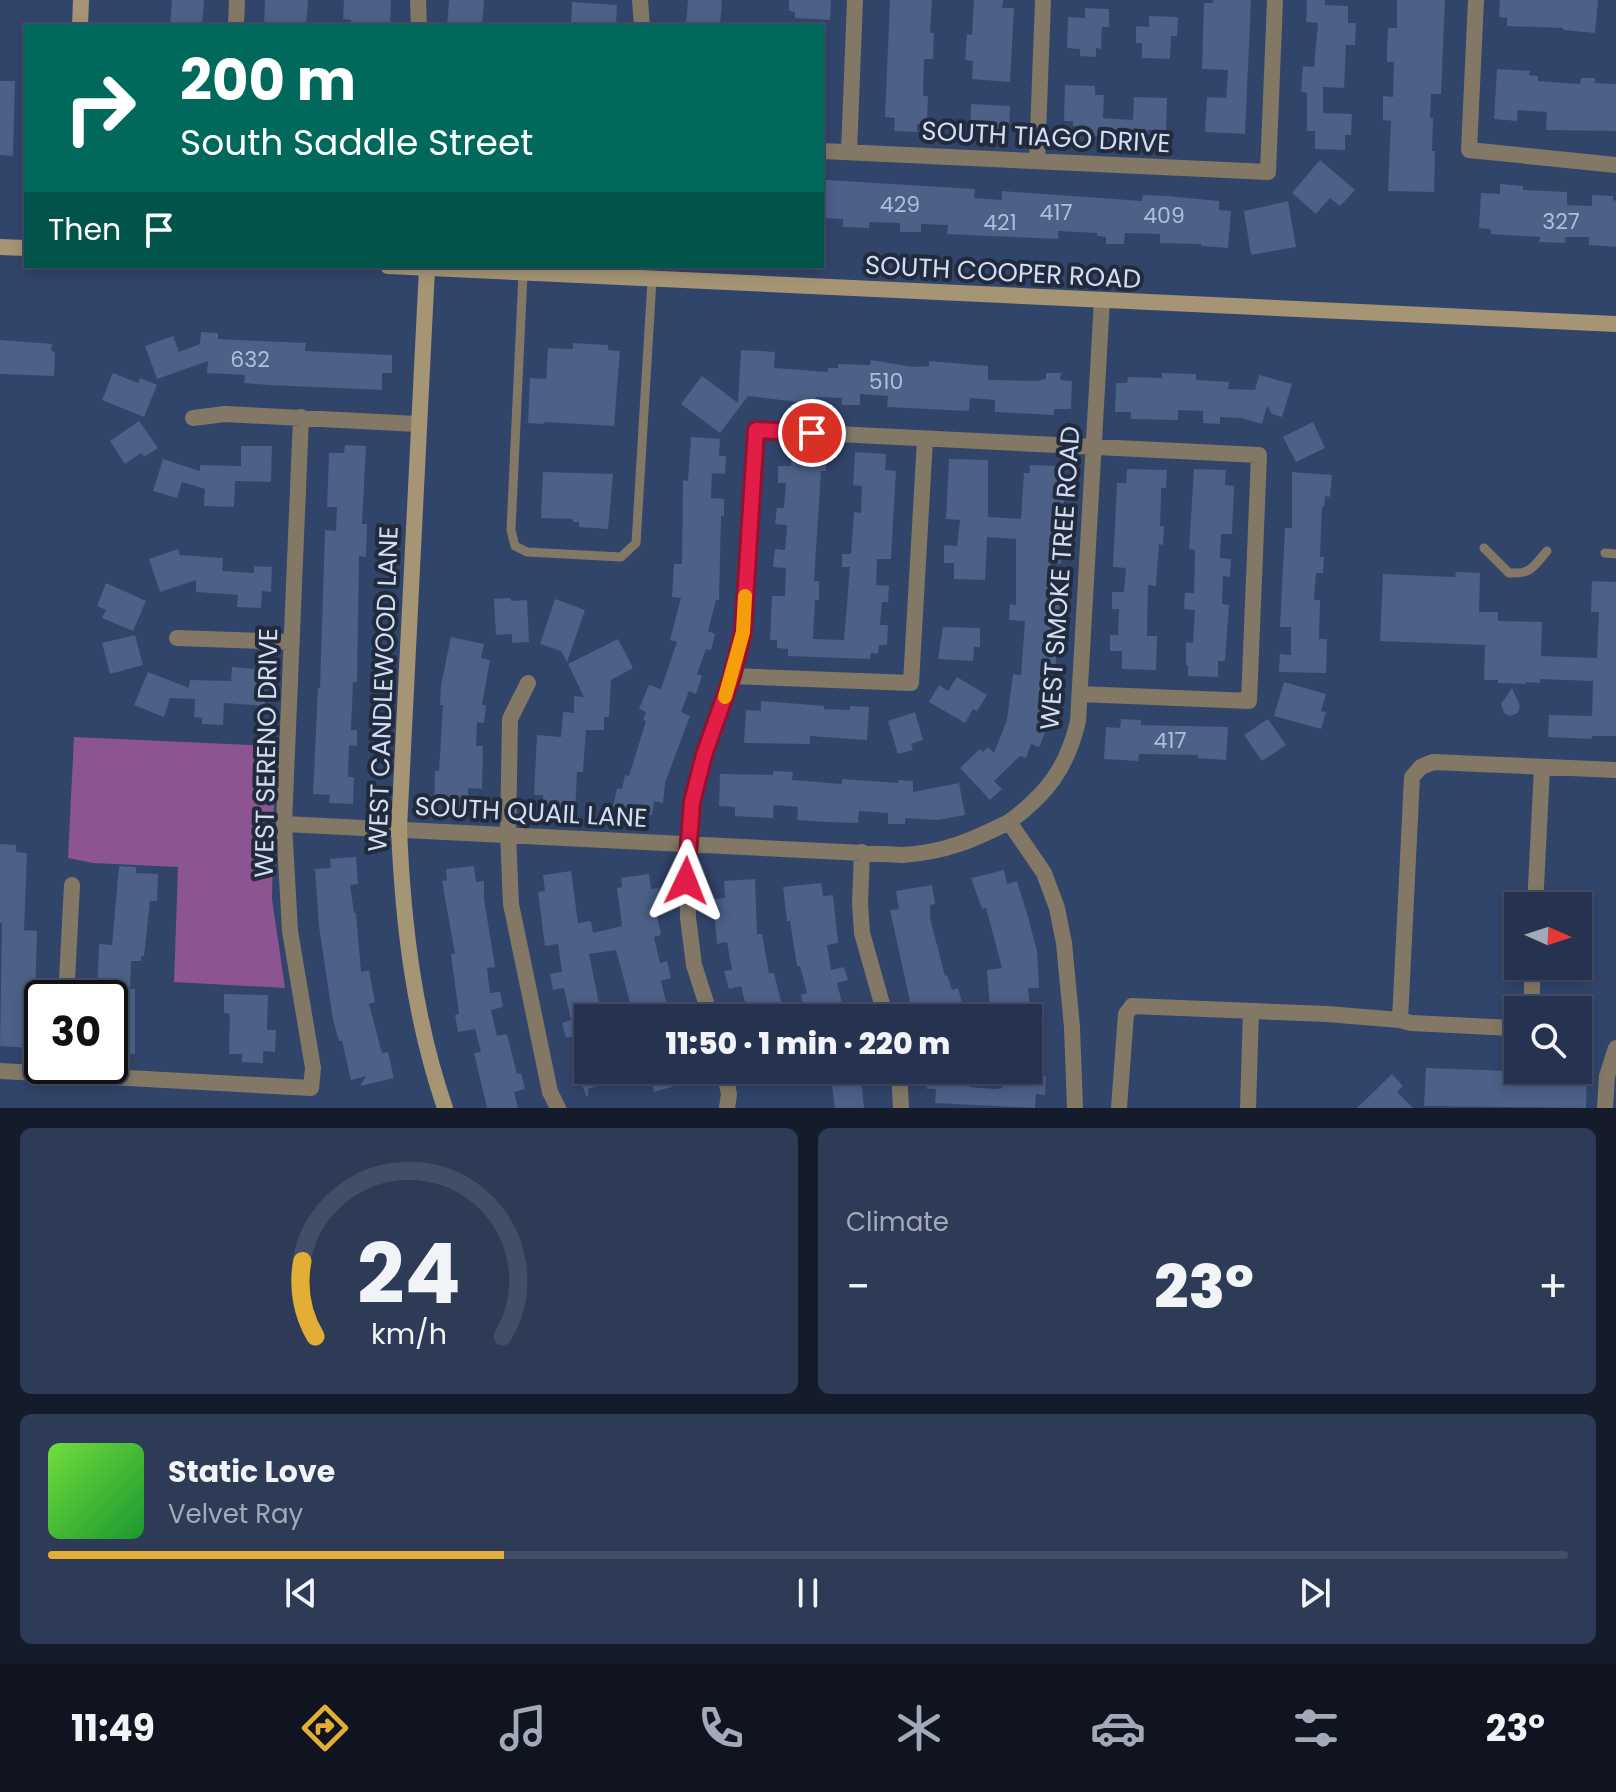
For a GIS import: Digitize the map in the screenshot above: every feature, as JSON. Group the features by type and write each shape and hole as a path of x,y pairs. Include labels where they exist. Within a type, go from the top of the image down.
{"main road":[{"path":"80,24 81,0"},
{"path":"0,247 24,248"},
{"name":"SOUTH COOPER ROAD","path":"427,268 1616,324"},
{"name":"WEST CANDLEWOOD LANE","path":"427,268 399,829 403,908 411,966 434,1077 445,1108"}],"street":[{"path":"236,24 237,0"},
{"path":"418,0 419,24"},
{"path":"640,0 642,24"},
{"path":"849,152 855,0"},
{"path":"1037,161 1043,0"},
{"name":"SOUTH TIAGO DRIVE","path":"824,151 1268,172 1275,0"},
{"path":"1476,0 1469,150 1616,165"},
{"name":"WEST SMOKE TREE ROAD","path":"1009,822 1030,807 1057,777 1071,748 1078,721 1102,300"},
{"path":"193,418 225,414 417,424"},
{"name":"WEST SERENO DRIVE","path":"128,1075 311,1088 313,1068 290,931 284,824 301,417"},
{"path":"707,1004 694,965 688,918 687,844 692,802 704,755 732,676 743,632 756,430 1259,455 1249,701 1080,694"},
{"path":"732,676 911,683 925,439"},
{"path":"177,638 292,642"},
{"path":"528,683 510,719 508,834 511,904 550,1092 558,1108"},
{"path":"1400,1020 1412,777 1421,767 1433,762 1616,770"},
{"path":"1536,892 1542,768"},
{"path":"1009,822 1044,873 1057,908 1064,943 1072,1027 1075,1108"},
{"name":"SOUTH QUAIL LANE","path":"284,824 903,855 934,853 970,842 1009,822"},
{"path":"862,852 862,933 882,1004"},
{"path":"67,980 72,885"},
{"path":"1119,1108 1124,1027 1126,1014 1132,1006 1504,1028"},
{"path":"1248,1108 1251,1011"},
{"path":"1605,1108 1607,1076 1616,1048"},
{"path":"0,1071 24,1071"},
{"path":"727,1084 727,1108"},
{"path":"900,1084 901,1108"}],"lane":[{"path":"523,274 511,530 515,546 527,552 621,557 636,543 652,280"},
{"path":"1484,548 1509,573 1524,574 1547,551"}],"shaded area":[{"path":"74,737 275,746 272,899 285,988 174,982 178,867 93,863 68,858"}],"building":[{"path":"172,0 204,0 202,24 170,24"},
{"path":"265,0 308,0 306,24 264,24"},
{"path":"344,0 391,0 390,24 351,24 351,20 343,19"},
{"path":"449,0 484,0 482,24 447,24"},
{"path":"688,0 722,0 720,24 686,24"},
{"path":"789,0 831,0 830,20 795,18 795,12 789,11"},
{"path":"890,0 932,0 930,33 934,33 933,59 924,59 923,96 928,96 927,124 917,124 917,132 894,131 895,118 885,117"},
{"path":"974,0 1003,0 1002,8 1014,8 1010,82 972,79 973,61 965,60 967,34 972,35"},
{"path":"1213,0 1251,0 1245,134 1205,132 1207,97 1226,98 1228,70 1202,69 1204,3 1213,3"},
{"path":"1307,0 1325,0 1325,5 1348,6 1348,23 1356,23 1355,45 1346,45 1344,88 1323,87 1323,113 1352,114 1351,135 1345,135 1345,150 1315,149 1315,131 1307,131 1307,93 1301,92 1303,66 1314,67 1318,23 1306,22"},
{"path":"1397,0 1445,0 1441,94 1431,94 1434,192 1388,191 1391,121 1383,120 1383,96 1393,97 1394,62 1387,62 1387,47 1388,28 1397,28"},
{"path":"1500,0 1598,0 1595,33 1563,28 1507,26 1507,18 1499,17"},
{"path":"572,2 617,5 616,24 571,24"},
{"path":"1085,8 1109,9 1109,27 1102,27 1101,49 1096,48 1096,57 1080,56 1080,49 1067,48 1068,17 1085,18"},
{"path":"1149,16 1178,17 1177,36 1171,36 1170,59 1142,58 1142,43 1136,43 1136,26 1149,27"},
{"path":"1497,69 1530,71 1529,75 1538,76 1538,81 1580,84 1581,78 1595,78 1595,83 1616,84 1616,131 1546,130 1547,112 1518,110 1517,121 1494,119"},
{"path":"0,81 15,81 13,156 0,155"},
{"path":"1065,85 1095,86 1095,95 1104,95 1103,118 1133,120 1134,97 1167,98 1166,130 1148,130 1148,138 1084,136 1084,127 1073,126 1073,121 1064,121"},
{"path":"971,104 1010,106 1009,136 970,135"},
{"path":"1320,160 1355,190 1340,206 1330,198 1316,214 1292,193"},
{"path":"826,180 975,189 974,198 1002,200 1002,191 1142,201 1143,195 1219,201 1219,210 1231,211 1228,248 1160,243 1160,234 1125,233 1124,244 1106,244 1106,237 1097,236 1097,233 1058,231 1058,239 947,234 948,225 921,224 921,232 900,232 900,223 869,222 869,228 843,227 843,219 825,218"},
{"path":"1500,184 1523,186 1523,190 1567,192 1567,205 1592,206 1592,195 1613,196 1616,201 1616,247 1589,245 1589,237 1565,237 1565,243 1539,242 1540,237 1491,234 1491,229 1479,228 1481,193 1500,194"},
{"path":"1288,201 1296,247 1251,255 1244,211"},
{"path":"201,332 218,333 218,339 306,343 305,351 392,355 392,373 382,373 382,390 244,383 245,375 207,373 208,361 157,379 145,346 173,336 179,352 200,344"},
{"path":"0,340 52,344 51,350 55,353 54,376 0,374"},
{"path":"573,343 608,345 608,350 620,351 614,426 528,423 530,378 546,379 548,348 573,349"},
{"path":"741,350 775,352 774,368 828,372 828,368 838,368 838,364 870,365 871,360 913,367 929,366 929,361 988,366 988,380 1037,381 1046,379 1046,373 1061,373 1060,380 1072,381 1071,409 1054,409 1054,415 995,412 995,400 970,398 969,411 887,407 888,396 860,394 860,405 842,405 842,398 816,397 815,404 748,396 720,433 681,404 702,376 738,403"},
{"path":"113,373 138,383 140,378 157,385 144,417 102,400"},
{"path":"1162,373 1196,374 1196,380 1229,382 1228,389 1255,390 1259,375 1292,384 1282,417 1272,414 1267,406 1262,424 1241,418 1220,417 1220,424 1203,423 1203,411 1178,410 1178,420 1131,419 1131,412 1115,412 1116,383 1127,383 1128,377 1162,378"},
{"path":"139,421 158,448 144,457 141,453 125,464 110,441"},
{"path":"1313,422 1325,448 1296,462 1283,437"},
{"path":"691,437 720,439 719,456 726,456 725,474 712,473 711,498 724,499 719,600 716,600 708,631 715,634 711,650 706,649 697,674 702,676 696,694 689,691 681,712 690,716 665,783 663,803 654,801 652,815 613,807 617,788 622,789 625,775 629,776 646,721 643,720 646,712 639,709 649,685 661,689 677,642 670,640 681,598 672,597 674,564 682,564 683,480 688,481"},
{"path":"345,445 366,446 362,524 367,524 366,557 359,556 357,682 353,682 351,730 357,730 357,746 349,745 348,777 354,777 353,804 329,803 330,795 313,794 325,530 336,531 337,507 327,507 329,453 344,453"},
{"path":"241,446 272,446 271,482 235,481 234,507 204,506 205,489 182,482 177,498 153,491 163,459 200,471 200,465 241,466"},
{"path":"792,450 826,451 826,471 821,471 814,581 819,581 819,600 815,600 813,639 844,640 850,567 842,567 842,554 851,554 854,512 861,513 862,486 853,485 855,452 886,454 885,470 896,471 891,559 877,559 876,585 889,586 888,602 882,602 880,625 888,625 887,645 879,645 878,654 871,653 870,659 788,656 788,649 777,648 777,640 770,640 772,596 785,596 786,568 773,567 775,549 785,550 787,525 775,524 777,508 784,508 786,483 778,483 778,466 791,466"},
{"path":"949,459 988,460 988,517 1021,519 1024,473 1030,473 1030,465 1058,466 1057,483 1065,483 1061,564 1051,563 1051,589 1060,590 1054,694 1044,693 1042,728 1046,730 1039,747 1031,744 1026,758 1020,756 994,781 1002,789 990,800 960,768 980,749 983,752 988,747 994,753 1007,720 1013,674 1021,675 1025,621 1009,620 1010,604 1016,605 1016,539 987,537 985,580 954,579 954,563 944,563 944,545 957,546 960,520 946,519"},
{"path":"1127,469 1167,470 1166,488 1161,488 1163,545 1159,544 1156,586 1148,585 1147,636 1157,636 1156,670 1122,669 1122,651 1110,651 1110,635 1118,635 1119,609 1112,609 1112,592 1124,592 1126,568 1113,567 1117,483 1126,483"},
{"path":"1194,469 1226,470 1225,485 1234,486 1232,534 1221,534 1220,558 1231,559 1230,577 1223,576 1222,604 1229,605 1225,661 1218,661 1218,677 1188,676 1186,665 1186,642 1193,643 1195,610 1184,609 1185,593 1194,593 1195,550 1189,549"},
{"path":"543,472 613,474 608,529 579,527 579,522 573,522 573,519 541,518"},
{"path":"1292,472 1332,475 1330,497 1325,496 1322,507 1320,557 1324,557 1323,573 1316,573 1314,600 1320,600 1319,639 1327,639 1326,673 1279,672 1280,654 1291,655 1291,627 1280,627 1285,528 1292,528"},
{"path":"178,549 180,555 223,558 222,571 254,573 254,566 272,567 271,592 262,591 261,608 237,607 238,595 196,592 196,580 160,592 149,559"},
{"path":"1456,572 1480,573 1479,612 1498,612 1498,621 1542,622 1541,656 1597,658 1599,612 1591,612 1592,581 1616,582 1616,736 1592,736 1592,739 1548,737 1549,715 1592,716 1593,681 1540,679 1540,683 1498,683 1498,680 1484,680 1485,645 1380,641 1383,574 1455,577"},
{"path":"106,583 146,601 133,631 102,618 106,610 97,606"},
{"path":"511,598 511,601 527,600 529,642 512,643 512,634 496,635 494,599"},
{"path":"555,599 585,610 567,662 561,651 540,644"},
{"path":"943,627 980,628 980,647 974,647 973,661 938,659"},
{"path":"135,635 143,665 110,674 102,643"},
{"path":"451,637 484,644 481,658 490,660 482,705 486,705 484,723 477,722 476,746 483,746 482,789 468,788 468,805 434,803 443,705 440,705 441,685"},
{"path":"618,639 633,668 611,680 609,717 604,717 604,730 586,730 583,772 577,772 575,813 543,812 543,795 534,795 537,735 561,737 563,712 574,713 574,696 584,697 568,664"},
{"path":"232,667 267,670 265,706 224,703 223,725 202,724 202,718 194,717 195,699 170,698 164,717 134,705 148,672 189,688 190,680 231,681"},
{"path":"957,677 987,695 965,723 929,702 939,685 948,691"},
{"path":"1284,682 1326,694 1321,711 1326,712 1321,729 1274,716"},
{"path":"1512,688 1520,706 1518,713 1510,716 1504,713 1501,704"},
{"path":"761,701 824,706 824,709 869,707 867,740 810,736 810,744 744,743 746,710 761,711"},
{"path":"915,712 923,740 911,744 913,750 898,754 888,721"},
{"path":"1121,719 1141,720 1141,725 1228,727 1226,760 1198,758 1198,755 1139,754 1138,761 1104,759 1106,727 1120,728"},
{"path":"1268,719 1286,745 1262,761 1244,735"},
{"path":"773,771 793,772 792,780 842,784 842,779 898,783 899,780 913,781 913,792 959,783 965,815 937,820 905,818 905,824 888,824 888,813 859,811 858,823 826,822 797,820 798,807 774,805 773,818 735,816 735,807 719,806 720,774 773,775"},
{"path":"0,844 16,845 16,852 27,853 24,930 37,931 36,980 24,980 24,1048 0,1046"},
{"path":"356,857 358,884 350,885 356,913 361,972 369,970 375,1002 369,1004 382,1053 388,1052 394,1078 360,1086 366,1076 351,1080 342,1041 339,1041 333,1020 319,926 315,869 331,868 330,859"},
{"path":"119,866 136,867 136,873 158,874 157,901 150,901 144,956 141,956 141,961 131,961 130,989 135,989 135,1054 128,1054 128,980 98,980 99,944 112,945"},
{"path":"474,866 476,882 484,881 495,967 487,968 490,993 500,992 503,1007 491,1010 497,1036 507,1034 517,1074 521,1073 525,1089 514,1092 518,1108 487,1108 474,1053 481,1052 475,1029 458,1032 455,1015 459,1014 451,954 455,954 442,881 447,880 446,869"},
{"path":"1004,870 1007,884 1017,881 1037,951 1039,988 1028,988 1030,1004 990,1004 987,970 1002,968 986,908 982,909 971,878"},
{"path":"571,871 578,923 591,921 593,933 622,926 617,888 622,887 621,878 649,874 651,889 659,888 661,905 655,906 661,935 654,937 660,963 667,961 671,978 661,981 667,1004 630,1004 616,950 589,954 599,1004 574,1004 574,1036 566,1038 562,1023 571,1020 564,988 553,990 550,974 562,972 558,944 545,946 538,892 545,891 543,875"},
{"path":"755,879 757,934 762,934 769,973 774,973 782,1004 746,1004 741,986 729,989 724,971 732,970 727,942 717,944 713,899 725,898 724,881"},
{"path":"821,883 823,896 833,895 838,943 827,945 831,970 844,967 848,980 837,983 842,1004 803,1004 801,995 807,993 800,966 797,966 783,887"},
{"path":"932,885 935,904 930,905 930,918 945,976 952,990 958,988 962,1004 911,1004 890,910 899,909 896,891"},
{"path":"224,994 268,995 267,1030 276,1030 275,1052 263,1051 263,1063 242,1062 242,1054 229,1054 230,1014 224,1013"},
{"path":"1426,1068 1504,1071 1504,1084 1587,1084 1586,1108 1424,1106"},
{"path":"1392,1074 1403,1086 1397,1092 1413,1108 1357,1108"},
{"path":"1042,1076 1046,1076 1045,1095 1036,1094 1035,1108 935,1103 936,1089 927,1089 927,1084 970,1084 970,1087 995,1089 1002,1088 1002,1084 1042,1084"},
{"path":"582,1084 602,1084 588,1089 586,1096"},
{"path":"652,1084 682,1084 654,1092"},
{"path":"832,1084 861,1084 864,1108 835,1108"}],"slow traffic":[{"path":"725,697 743,632 745,596"}],"route":[{"path":"686,881 692,802 743,632 756,430 812,433"}]}
